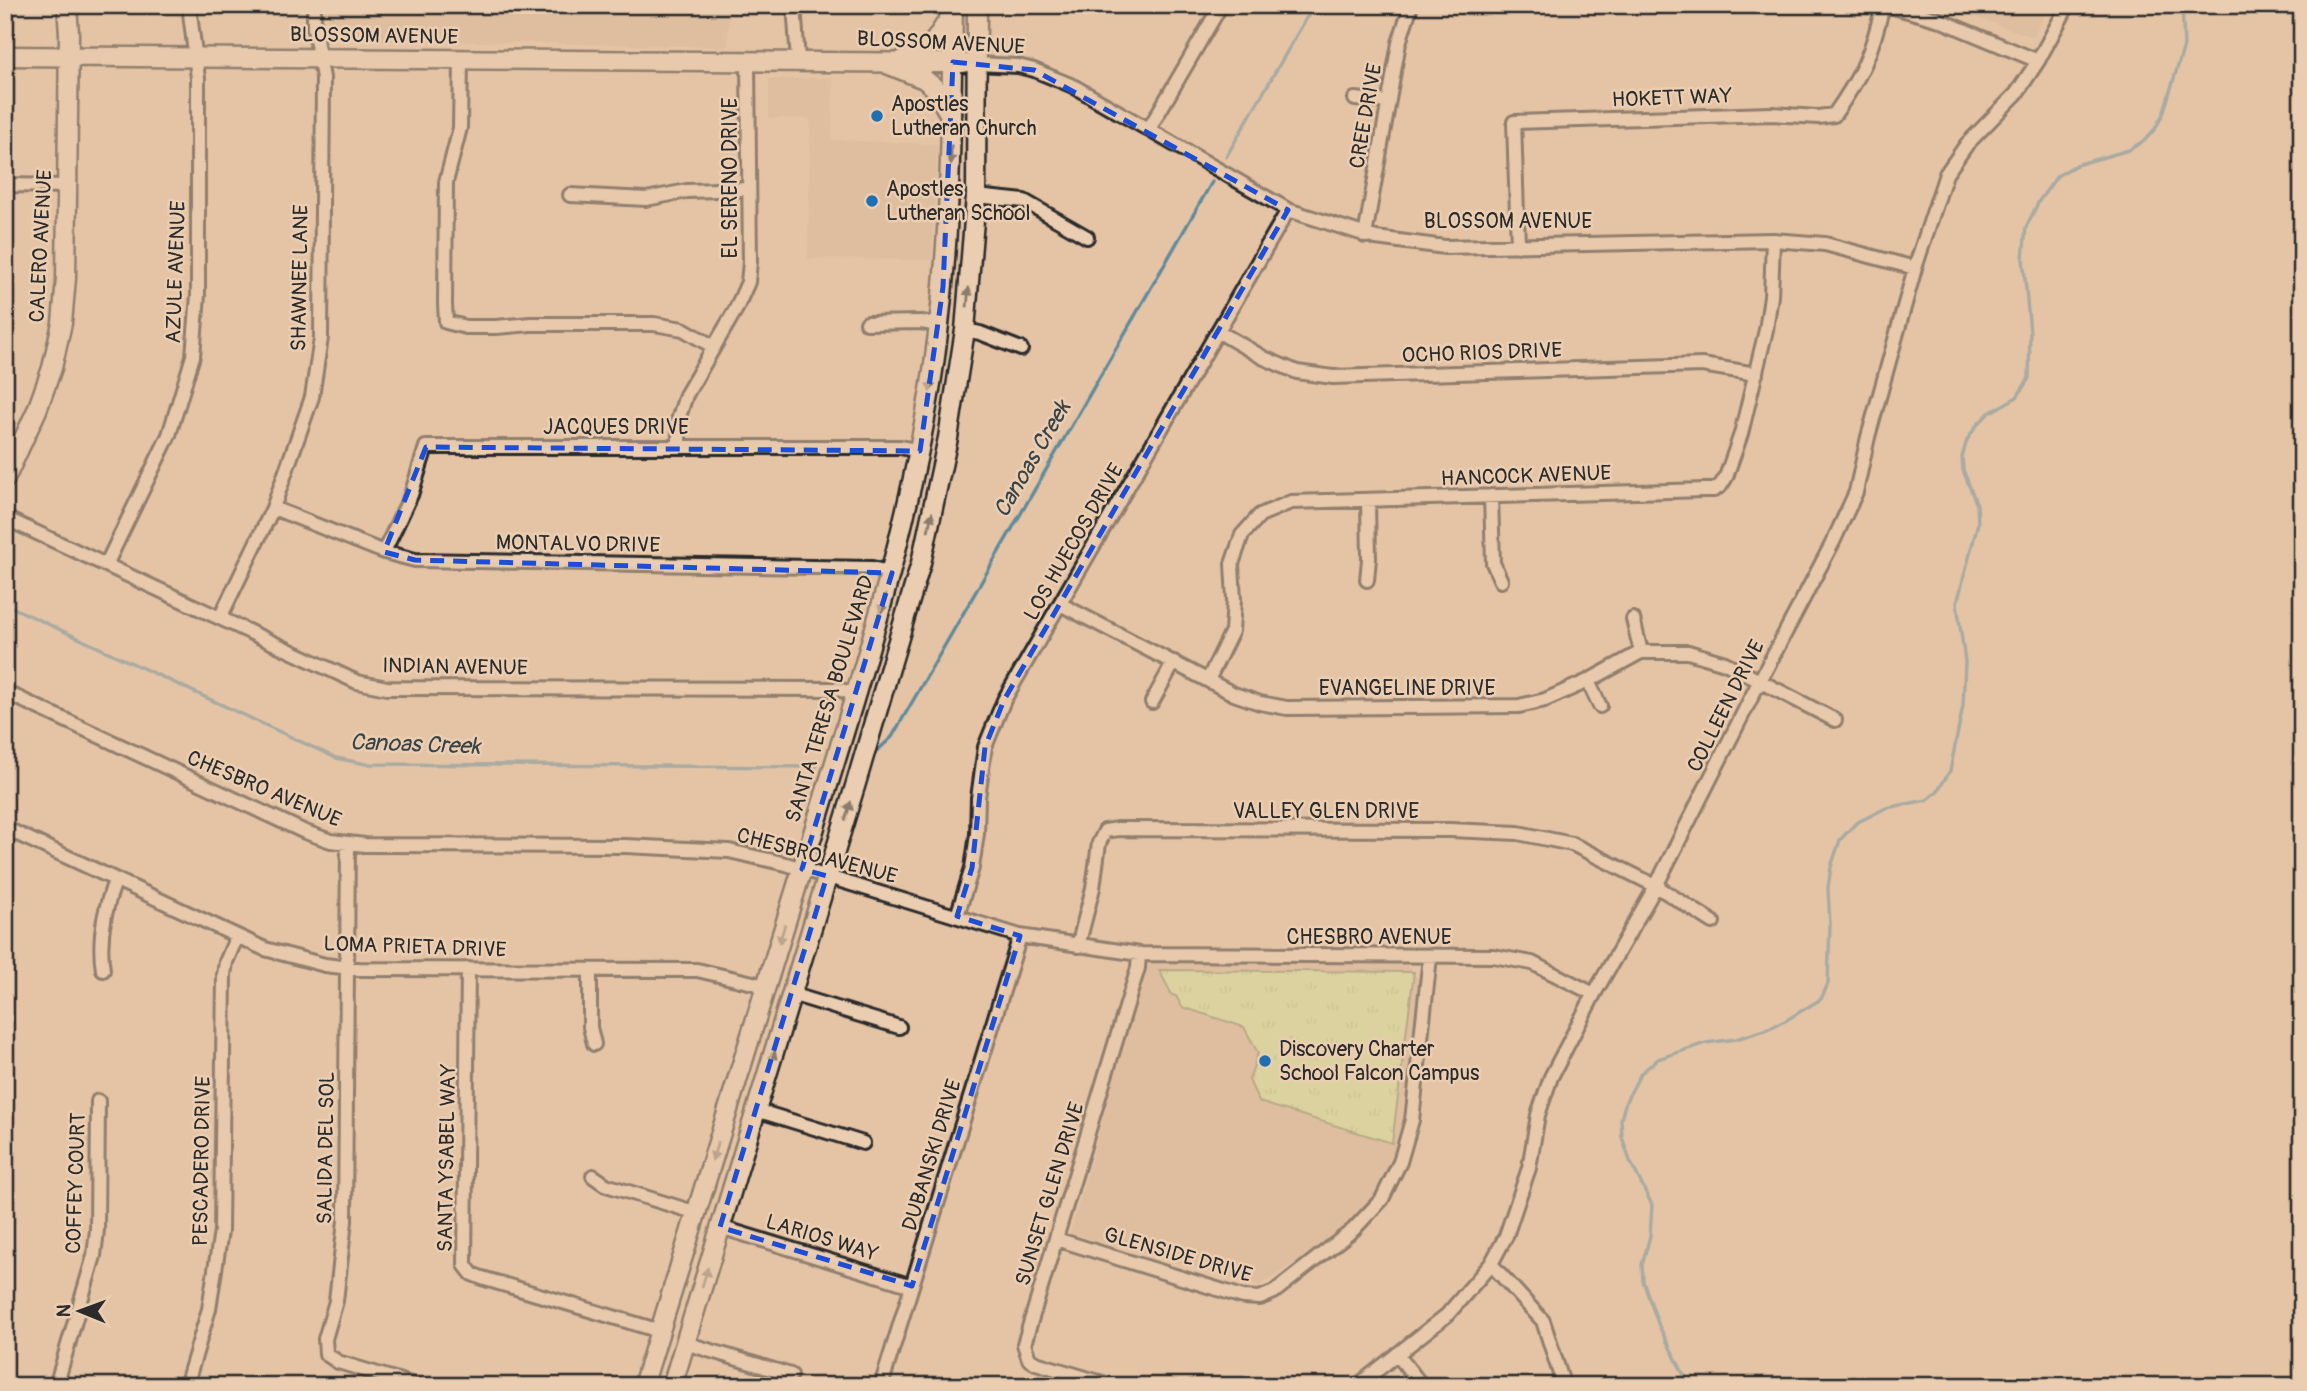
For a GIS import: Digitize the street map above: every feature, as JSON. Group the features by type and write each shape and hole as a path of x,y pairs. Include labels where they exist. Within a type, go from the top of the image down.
{"main road":[{"name":"CALERO AVENUE","path":"5,479 37,410 52,368 62,323 66,278 69,57 67,5"},
{"path":"672,1386 921,563 948,438 965,330 976,196 977,5"},
{"path":"899,61 934,42 953,9"},
{"name":"SANTA TERESA BOULEVARD","path":"643,1386 892,573 919,451 939,325 952,120 953,9"},
{"name":"BLOSSOM AVENUE","path":"5,56 899,61 976,64"},
{"path":"880,61 924,79 933,86 952,120"}],"street":[{"name":"AZULE AVENUE","path":"106,565 169,435 193,356 198,295 198,78 189,5"},
{"name":"SHAWNEE LANE","path":"220,618 273,508 312,397 321,338 323,78 317,59 314,5"},
{"path":"794,5 798,61"},
{"path":"1149,129 1222,5"},
{"name":"CREE DRIVE","path":"1365,236 1399,43 1410,5"},
{"path":"1884,5 1937,19 2038,61"},
{"name":"HOKETT WAY","path":"1518,246 1514,122 1771,114 1818,117 1834,115 1858,81 1873,47 1884,5"},
{"name":"COLLEEN DRIVE","path":"1357,1386 1447,1315 1491,1264 1506,1236 1529,1168 1538,1115 1551,1077 1594,994 1656,886 1856,492 1868,437 1915,268 1946,174 1967,144 2016,94 2038,61 2068,5"},
{"path":"461,60 460,128 446,182 446,322 467,327 654,324 683,329 714,347"},
{"name":"EL SERENO DRIVE","path":"679,445 679,417 686,395 748,282 748,61"},
{"name":"BLOSSOM AVENUE","path":"976,64 1018,66 1073,86 1288,210 1365,236 1445,247 1773,240 1825,244 1915,268"},
{"path":"1355,99 1388,102"},
{"path":"5,186 67,186"},
{"path":"570,195 646,199 701,190 748,189"},
{"path":"976,196 1024,201 1087,237"},
{"name":"LOS HUECOS DRIVE","path":"957,916 972,868 985,747 1003,700 1288,210"},
{"name":"HANCOCK AVENUE","path":"1208,680 1231,631 1234,600 1232,564 1242,535 1260,516 1291,502 1714,489 1721,485 1741,434 1756,374 1771,296 1773,240"},
{"path":"867,323 939,325"},
{"path":"965,330 979,332 1021,349"},
{"name":"OCHO RIOS DRIVE","path":"1219,332 1264,358 1297,372 1333,377 1702,365 1756,374"},
{"name":"JACQUES DRIVE","path":"384,552 411,495 426,447 679,445 900,447 919,451"},
{"path":"1491,496 1493,563 1501,581"},
{"path":"1367,580 1368,500"},
{"name":"MONTALVO DRIVE","path":"273,508 384,552 415,560 872,568 892,573"},
{"name":"INDIAN AVENUE","path":"5,518 357,682 387,688 837,689 856,694"},
{"name":"EVANGELINE DRIVE","path":"1059,604 1234,694 1287,708 1519,706 1545,701 1641,652 1688,652 1725,663 1835,720"},
{"path":"1633,619 1641,652"},
{"path":"1152,702 1174,662"},
{"path":"1588,681 1600,706"},
{"name":"CHESBRO AVENUE","path":"5,692 305,832 331,841 348,844 625,846 716,850 740,853 827,876 1020,936 1078,946 1139,954 1493,956 1532,963 1594,994"},
{"name":"LOMA PRIETA DRIVE","path":"5,828 115,881 291,958 346,968 697,970 766,986"},
{"name":"VALLEY GLEN DRIVE","path":"1078,946 1093,888 1099,843 1105,831 1118,829 1450,830 1518,833 1572,844 1656,886"},
{"name":"SALIDA DEL SOL","path":"348,844 345,1221 336,1301 325,1339 327,1354 338,1363 418,1386"},
{"path":"103,970 100,949 103,923 115,881"},
{"path":"1656,886 1713,922"},
{"name":"PESCADERO DRIVE","path":"186,1386 209,1309 218,1258 222,1205 224,975 230,947 237,936"},
{"name":"DUBANSKI DRIVE","path":"881,1386 1020,936"},
{"name":"SUNSET GLEN DRIVE","path":"1113,1386 1035,1363 1029,1359 1026,1352 1027,1335 1139,968 1139,954"},
{"name":"GLENSIDE DRIVE","path":"1056,1239 1243,1297 1260,1298 1275,1292 1353,1230 1382,1199 1400,1162 1412,1120 1430,957"},
{"name":"SANTA YSABEL WAY","path":"468,969 465,1265 472,1274 482,1278 660,1331"},
{"path":"590,970 590,1027 594,1044"},
{"path":"792,994 899,1027"},
{"name":"COFFEY COURT","path":"57,1386 94,1256 97,1230 98,1101"},
{"path":"757,1110 863,1143"},
{"path":"593,1176 606,1185 697,1213"},
{"name":"LARIOS WAY","path":"720,1227 912,1286"},
{"path":"1491,1264 1543,1321 1561,1377"},
{"path":"685,1343 791,1375"},
{"path":"1397,1354 1422,1386"}],"highlighted area":[{"path":"953,62 1034,70 1288,210 1004,700 985,747 972,868 957,916 1020,936 912,1286 720,1227 827,876 802,869 892,573 415,560 384,552 426,447 920,451 943,287"}],"shaded area":[{"path":"328,5 729,5 728,47 328,39"},
{"path":"1939,5 2050,5 2033,37"},
{"name":"Apostles Lutheran School","path":"833,78 832,140 937,144 932,260 808,259 810,119 769,118 769,79"},
{"name":"Discovery Charter School Falcon Campus","path":"1149,959 1406,964 1419,980 1399,1141 1376,1191 1345,1229 1260,1286 1070,1233"}],"green space":[{"path":"1159,970 1414,972 1392,1143 1259,1102 1249,1080 1258,1053 1244,1027 1182,1007 1176,996 1172,995"}],"waterway":[{"name":"Canoas Creek","path":"1226,157 1314,5"},
{"path":"1680,1386 1686,1382 1685,1377 1659,1326 1643,1281 1642,1265 1650,1236 1652,1205 1630,1161 1622,1137 1621,1119 1626,1101 1641,1073 1658,1059 1706,1043 1736,1039 1765,1030 1821,999 1828,984 1828,888 1831,867 1840,840 1856,823 1886,808 1927,800 1937,792 1950,771 1963,706 1965,662 1957,603 1978,523 1977,505 1963,470 1962,457 1967,440 1977,425 1989,413 2017,397 2029,378 2030,332 2023,258 2026,227 2039,201 2057,176 2076,165 2129,150 2145,140 2155,129 2163,114 2184,46 2182,5"},
{"name":"Canoas Creek","path":"878,750 892,737 1212,182"},
{"name":"Canoas Creek","path":"5,604 336,758 366,764 816,767"}],"place":[{"name":"Apostles Lutheran Church","path":"877,116"},
{"name":"Apostles Lutheran School","path":"872,201"},
{"name":"Discovery Charter School Falcon Campus","path":"1265,1061"}]}
